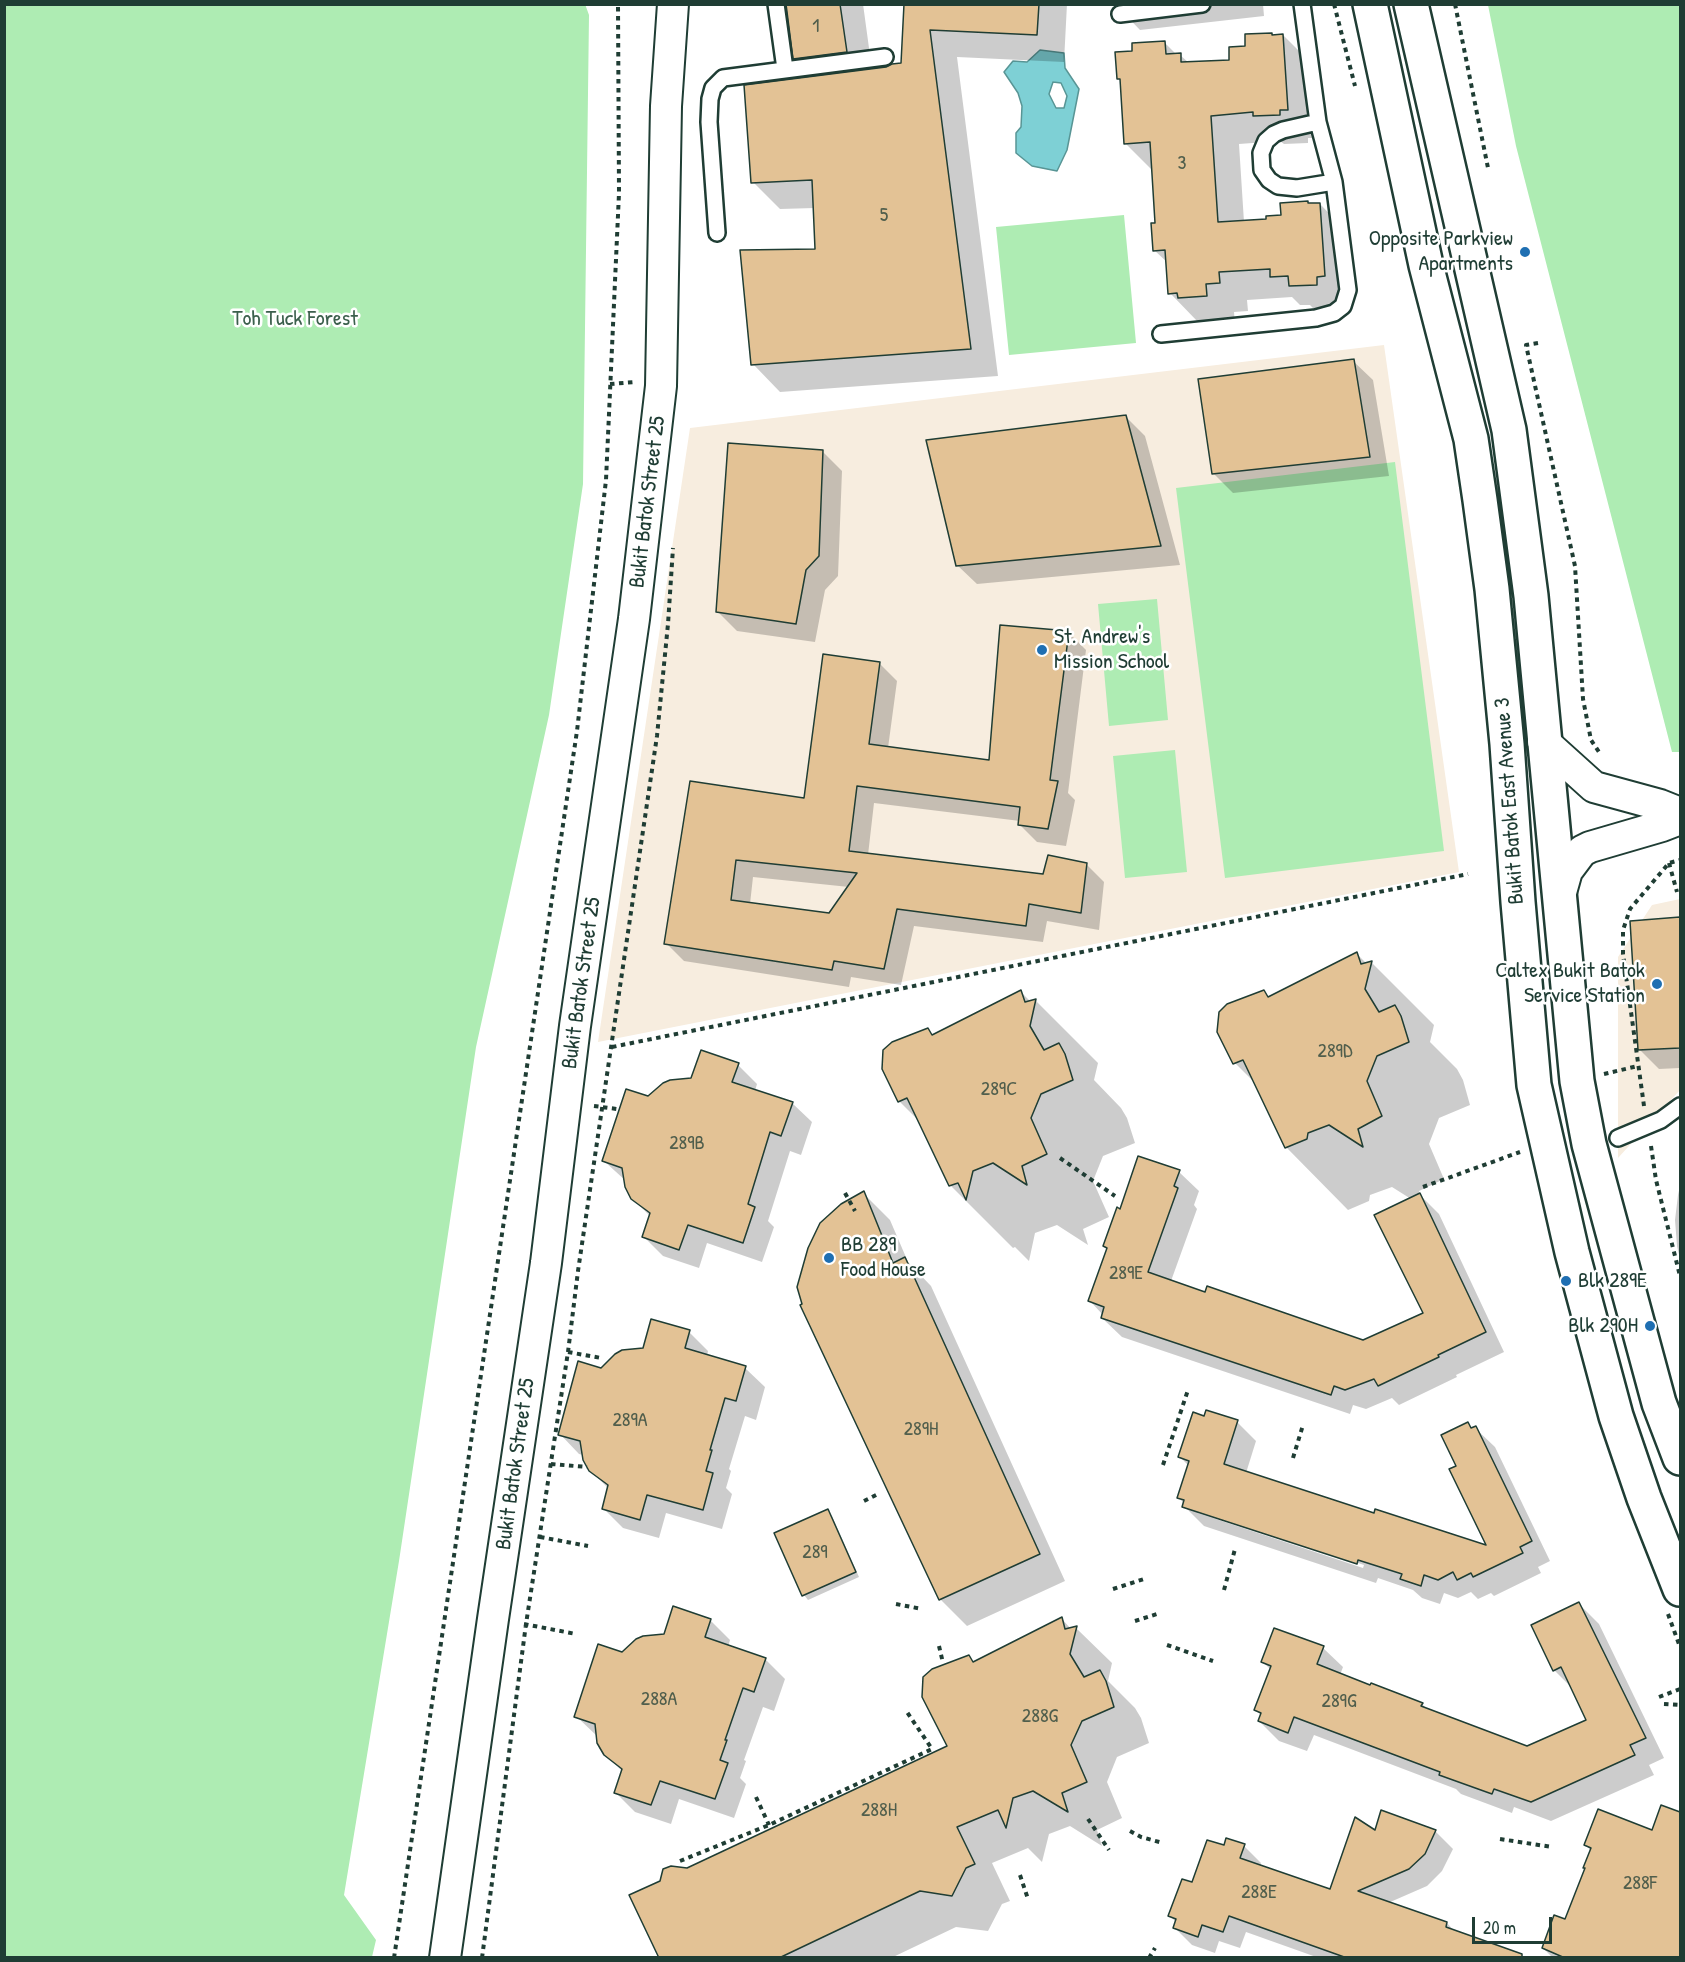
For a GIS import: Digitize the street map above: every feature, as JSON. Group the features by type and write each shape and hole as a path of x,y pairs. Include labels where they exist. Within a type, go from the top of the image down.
{"main road":[{"name":"Bukit Batok East Avenue 3","path":"1370,4 1426,265 1471,439 1492,589 1507,744 1534,1085 1572,1252 1616,1416 1644,1498 1680,1589"},
{"name":"Bukit Batok East Avenue 3","path":"1411,4 1509,430 1531,596 1577,1081 1589,1144 1659,1403 1680,1458"}],"street":[{"name":"Bukit Batok Street 25","path":"445,1958 484,1676 546,1263 575,1026 634,620 660,398 666,106 673,4"},
{"path":"1544,741 1594,788 1660,805 1680,813"},
{"path":"1560,896 1567,871 1582,851 1680,819"}],"lane":[{"path":"776,4 785,69"},
{"path":"1120,14 1202,4"},
{"path":"1161,334 1316,318 1334,313 1343,306 1348,290 1334,182 1318,122 1302,4"},
{"path":"717,233 709,122 713,87 723,78 885,57"},
{"path":"1318,122 1274,134 1266,141 1261,153 1262,170 1269,180 1278,186 1297,188 1334,182"},
{"path":"1618,1138 1661,1120 1680,1106"}],"path":[{"path":"393,1958 577,730 606,480 619,194 618,4"},
{"path":"1455,4 1488,168"},
{"path":"1538,343 1526,345 1575,566 1583,699 1591,740 1603,757"},
{"path":"1646,1116 1623,954 1623,930 1630,909 1669,863 1680,860"},
{"path":"1669,863 1677,892"},
{"path":"612,1047 1468,874"},
{"path":"602,1107 617,1109"},
{"path":"1649,1137 1656,1180 1680,1276"},
{"path":"1423,1187 1521,1152"},
{"path":"1060,1158 1115,1196"},
{"path":"845,1193 855,1211"},
{"path":"568,1352 601,1358"},
{"path":"1163,1465 1188,1390"},
{"path":"1293,1458 1303,1425"},
{"path":"551,1464 587,1467"},
{"path":"864,1501 880,1493"},
{"path":"540,1538 588,1546"},
{"path":"1224,1590 1235,1549"},
{"path":"1113,1589 1144,1580"},
{"path":"896,1604 922,1609"},
{"path":"1135,1621 1157,1614"},
{"path":"526,1624 576,1634"},
{"path":"1167,1645 1213,1661"},
{"path":"939,1646 943,1663"},
{"path":"1659,1697 1680,1689"},
{"path":"1664,1704 1680,1705"},
{"path":"680,1861 769,1825 932,1749 907,1712"},
{"path":"756,1797 769,1825"},
{"path":"1088,1820 1109,1850"},
{"path":"1130,1831 1141,1837 1163,1843"},
{"path":"1500,1839 1552,1847"},
{"path":"1020,1875 1028,1899"},
{"path":"1149,1958 1155,1948"}],"shaded area":[{"name":"St. Andrew's Mission School","path":"1384,345 1459,872 598,1042 690,428"},
{"path":"1680,899 1680,1090 1618,1158 1618,957 1652,905"}],"green space":[{"name":"Toh Tuck Forest","path":"5,4 585,4 589,15 583,484 549,715 476,1047 399,1561 344,1895 376,1940 372,1957 5,1957"},
{"path":"1488,5 1680,5 1680,752 1672,752 1516,146"},
{"path":"1124,215 1136,343 1009,355 996,227"},
{"path":"1395,462 1444,851 1225,878 1176,488"},
{"path":"1157,599 1168,720 1109,726 1098,604"},
{"path":"1175,750 1187,872 1125,878 1113,756"}],"water":[{"path":"1040,50 1064,53 1065,68 1079,89 1067,150 1057,171 1032,166 1016,153 1016,133 1021,127 1022,106 1018,93 1004,72 1013,61 1027,62","holes":["1053,82 1061,83 1067,96 1064,108 1056,108 1049,94"]}],"building":[{"path":"786,4 840,4 847,52 793,59"},
{"path":"904,4 1039,4 1037,35 930,30 971,349 751,365 740,250 815,249 812,180 751,183 744,85 886,67 901,63"},
{"path":"1272,33 1272,35 1283,34 1288,110 1280,110 1280,115 1253,116 1253,112 1211,116 1218,222 1266,219 1266,216 1281,215 1280,203 1308,201 1308,203 1320,203 1325,276 1317,277 1317,285 1289,286 1288,276 1270,277 1270,269 1219,272 1220,283 1206,284 1207,296 1178,298 1177,293 1168,294 1165,250 1153,251 1151,223 1155,223 1150,142 1124,144 1120,79 1117,79 1115,52 1132,51 1132,43 1165,41 1166,54 1181,53 1181,62 1229,60 1229,47 1245,46 1245,34"},
{"path":"1354,359 1370,457 1212,474 1198,379"},
{"path":"1126,415 1161,546 956,566 926,440"},
{"path":"728,443 823,450 819,556 806,570 796,624 716,612"},
{"path":"1000,625 1069,631 1050,780 1058,781 1048,829 1018,825 1020,807 857,786 849,851 1043,874 1048,855 1087,863 1081,913 1029,904 1026,926 897,909 884,969 834,961 832,970 664,944 690,781 804,798 823,654 880,662 869,744 989,760","holes":["736,860 857,873 829,913 731,900"]},
{"name":"Caltex Bukit Batok Service Station","path":"1680,917 1680,1048 1638,1050 1630,921"},
{"path":"1357,952 1361,964 1372,961 1365,989 1379,1012 1395,1005 1409,1042 1377,1056 1367,1081 1382,1116 1358,1129 1363,1147 1329,1125 1308,1133 1307,1139 1285,1148 1243,1060 1233,1064 1217,1032 1219,1012 1227,1004 1264,990 1268,997"},
{"path":"1021,990 1025,1002 1036,999 1030,1026 1044,1050 1059,1043 1073,1080 1041,1094 1031,1118 1047,1154 1022,1166 1027,1185 993,1163 973,1171 966,1200 958,1183 949,1186 907,1098 898,1102 882,1069 883,1050 892,1042 928,1028 932,1035"},
{"path":"701,1050 739,1063 732,1082 793,1102 781,1136 770,1132 748,1204 755,1207 743,1243 688,1225 679,1250 642,1237 650,1213 631,1199 625,1187 622,1168 602,1161 626,1089 648,1096 670,1080 691,1078"},
{"path":"1138,1156 1180,1170 1174,1186 1178,1188 1148,1272 1205,1292 1207,1286 1363,1340 1423,1313 1374,1215 1420,1193 1486,1332 1378,1386 1374,1379 1345,1390 1334,1386 1331,1395 1101,1318 1104,1307 1088,1301 1107,1248 1103,1246 1117,1207 1120,1209"},
{"path":"864,1191 893,1263 905,1257 1040,1554 939,1600 800,1305 802,1304 797,1287 808,1248 820,1223 841,1204"},
{"path":"651,1319 690,1330 685,1348 746,1366 736,1401 725,1398 710,1450 712,1450 706,1471 713,1473 703,1510 647,1495 640,1520 602,1509 608,1485 589,1471 583,1460 580,1441 558,1435 578,1361 601,1368 622,1350 643,1348"},
{"path":"1206,1410 1238,1420 1224,1464 1374,1513 1375,1509 1486,1545 1449,1469 1456,1466 1441,1435 1468,1422 1471,1428 1476,1426 1532,1541 1520,1547 1523,1553 1473,1577 1471,1573 1457,1580 1453,1572 1438,1580 1424,1575 1421,1586 1400,1579 1402,1574 1358,1560 1357,1564 1182,1507 1184,1500 1177,1498 1189,1461 1178,1457 1193,1412 1204,1416"},
{"path":"828,1509 856,1572 802,1596 774,1533"},
{"path":"1579,1602 1646,1738 1630,1745 1635,1755 1531,1802 1494,1789 1492,1794 1439,1775 1440,1772 1294,1717 1288,1733 1258,1721 1261,1713 1254,1710 1271,1666 1261,1662 1274,1628 1324,1646 1317,1664 1423,1703 1421,1706 1527,1746 1586,1720 1561,1667 1553,1671 1531,1625"},
{"path":"673,1606 711,1619 705,1637 766,1658 754,1692 743,1688 725,1740 727,1740 720,1760 728,1763 715,1799 660,1781 651,1805 614,1793 622,1769 604,1755 597,1743 595,1724 574,1717 598,1644 622,1652 636,1639 643,1636 664,1634"},
{"path":"1062,1617 1065,1629 1077,1626 1070,1654 1084,1677 1100,1670 1114,1707 1082,1721 1071,1745 1087,1782 1062,1793 1068,1812 1033,1791 1013,1798 1006,1828 998,1810 957,1827 975,1864 966,1868 952,1896 920,1891 779,1958 659,1958 629,1895 660,1881 663,1869 671,1866 687,1868 947,1746 922,1697 923,1677 932,1669 969,1655 973,1662"},
{"path":"1661,1805 1680,1812 1680,1958 1565,1958 1542,1948 1554,1915 1565,1919 1591,1848 1584,1845 1598,1809 1652,1830"},
{"path":"1381,1810 1436,1830 1425,1854 1409,1869 1358,1891 1447,1922 1446,1927 1522,1954 1522,1958 1347,1958 1229,1916 1223,1932 1202,1925 1198,1937 1173,1928 1176,1919 1168,1916 1182,1879 1192,1882 1207,1840 1224,1845 1226,1838 1245,1844 1240,1858 1330,1889 1355,1817 1375,1830"}],"place":[{"name":"Opposite Parkview Apartments","path":"1525,252"},
{"name":"St. Andrew's Mission School","path":"1042,650"},
{"name":"Caltex Bukit Batok Service Station","path":"1657,984"},
{"name":"BB 289 Food House","path":"829,1258"},
{"name":"Blk 289E","path":"1566,1281"},
{"name":"Blk 290H","path":"1650,1326"}]}
